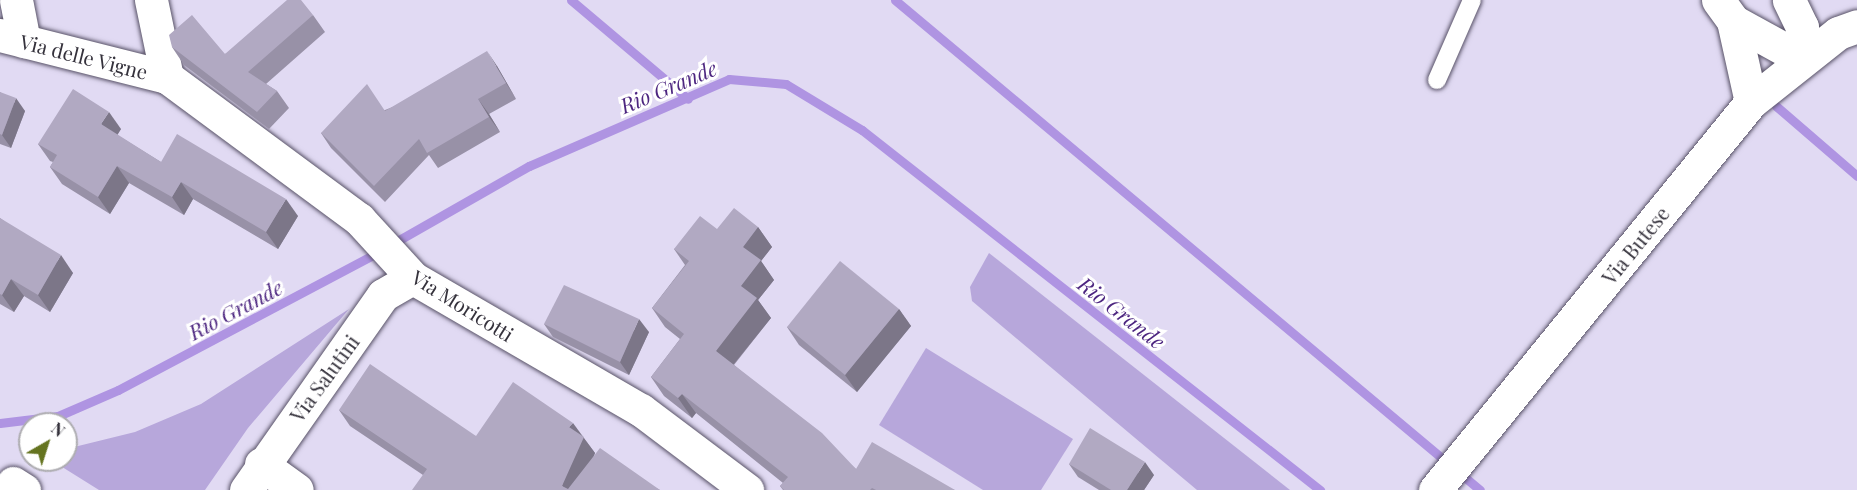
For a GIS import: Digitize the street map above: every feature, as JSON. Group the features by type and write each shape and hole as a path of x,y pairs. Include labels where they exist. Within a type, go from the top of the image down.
{"street":[{"path":"12,38 16,0"},
{"path":"151,0 167,77"},
{"path":"1789,0 1802,27 1802,60"},
{"path":"1725,11 1802,60"},
{"path":"1725,11 1751,102"},
{"name":"Via Butese","path":"1447,475 1751,102 1802,60 1857,26"},
{"name":"Via delle Vigne","path":"12,38 167,77"},
{"name":"Via Moricotti","path":"167,77 366,225 409,273 641,410 747,490"},
{"name":"Via Salutini","path":"253,477 383,295 409,273"},
{"path":"253,477 297,490"}],"lane":[{"path":"1437,80 1472,0"}],"shaded area":[{"path":"989,253 1290,490 1197,490 972,301 970,287"},
{"path":"349,309 248,428 205,490 99,490 70,472 78,472 78,446 135,432 201,404"},
{"path":"926,348 1073,439 1041,490 983,490 879,425"}],"building":[{"path":"287,0 301,0 313,15 248,72 277,91 257,112 172,47 169,35 192,15 225,54"},
{"path":"487,51 506,83 478,99 489,117 427,153 419,139 374,186 321,133 367,84 385,111"},
{"path":"73,89 109,112 101,124 161,162 177,134 286,199 266,232 181,182 172,197 117,166 98,197 50,167 57,155 38,144"},
{"path":"0,92 16,98 2,135 0,134"},
{"path":"734,208 758,227 743,247 761,260 741,286 757,298 716,351 822,433 856,469 872,442 955,490 876,490 872,488 870,490 784,490 780,486 788,477 682,394 678,398 651,377 684,334 652,308 689,261 674,249 700,216 717,229"},
{"path":"0,218 61,255 38,295 11,279 2,295 0,294"},
{"path":"840,261 899,309 845,375 787,327"},
{"path":"564,285 639,319 620,362 544,324"},
{"path":"370,364 476,436 513,382 573,423 569,427 584,437 562,486 568,489 600,448 660,490 412,490 427,469 339,410"},
{"path":"1090,428 1145,462 1127,490 1111,490 1069,464"}],"waterway":[{"path":"571,0 688,99"},
{"path":"895,0 1480,490"},
{"name":"Rio Grande","path":"392,244 529,166 729,79 786,84 862,130 1320,490"},
{"path":"1776,106 1857,176"},
{"name":"Rio Grande","path":"0,423 58,416 118,390 380,251"}]}
